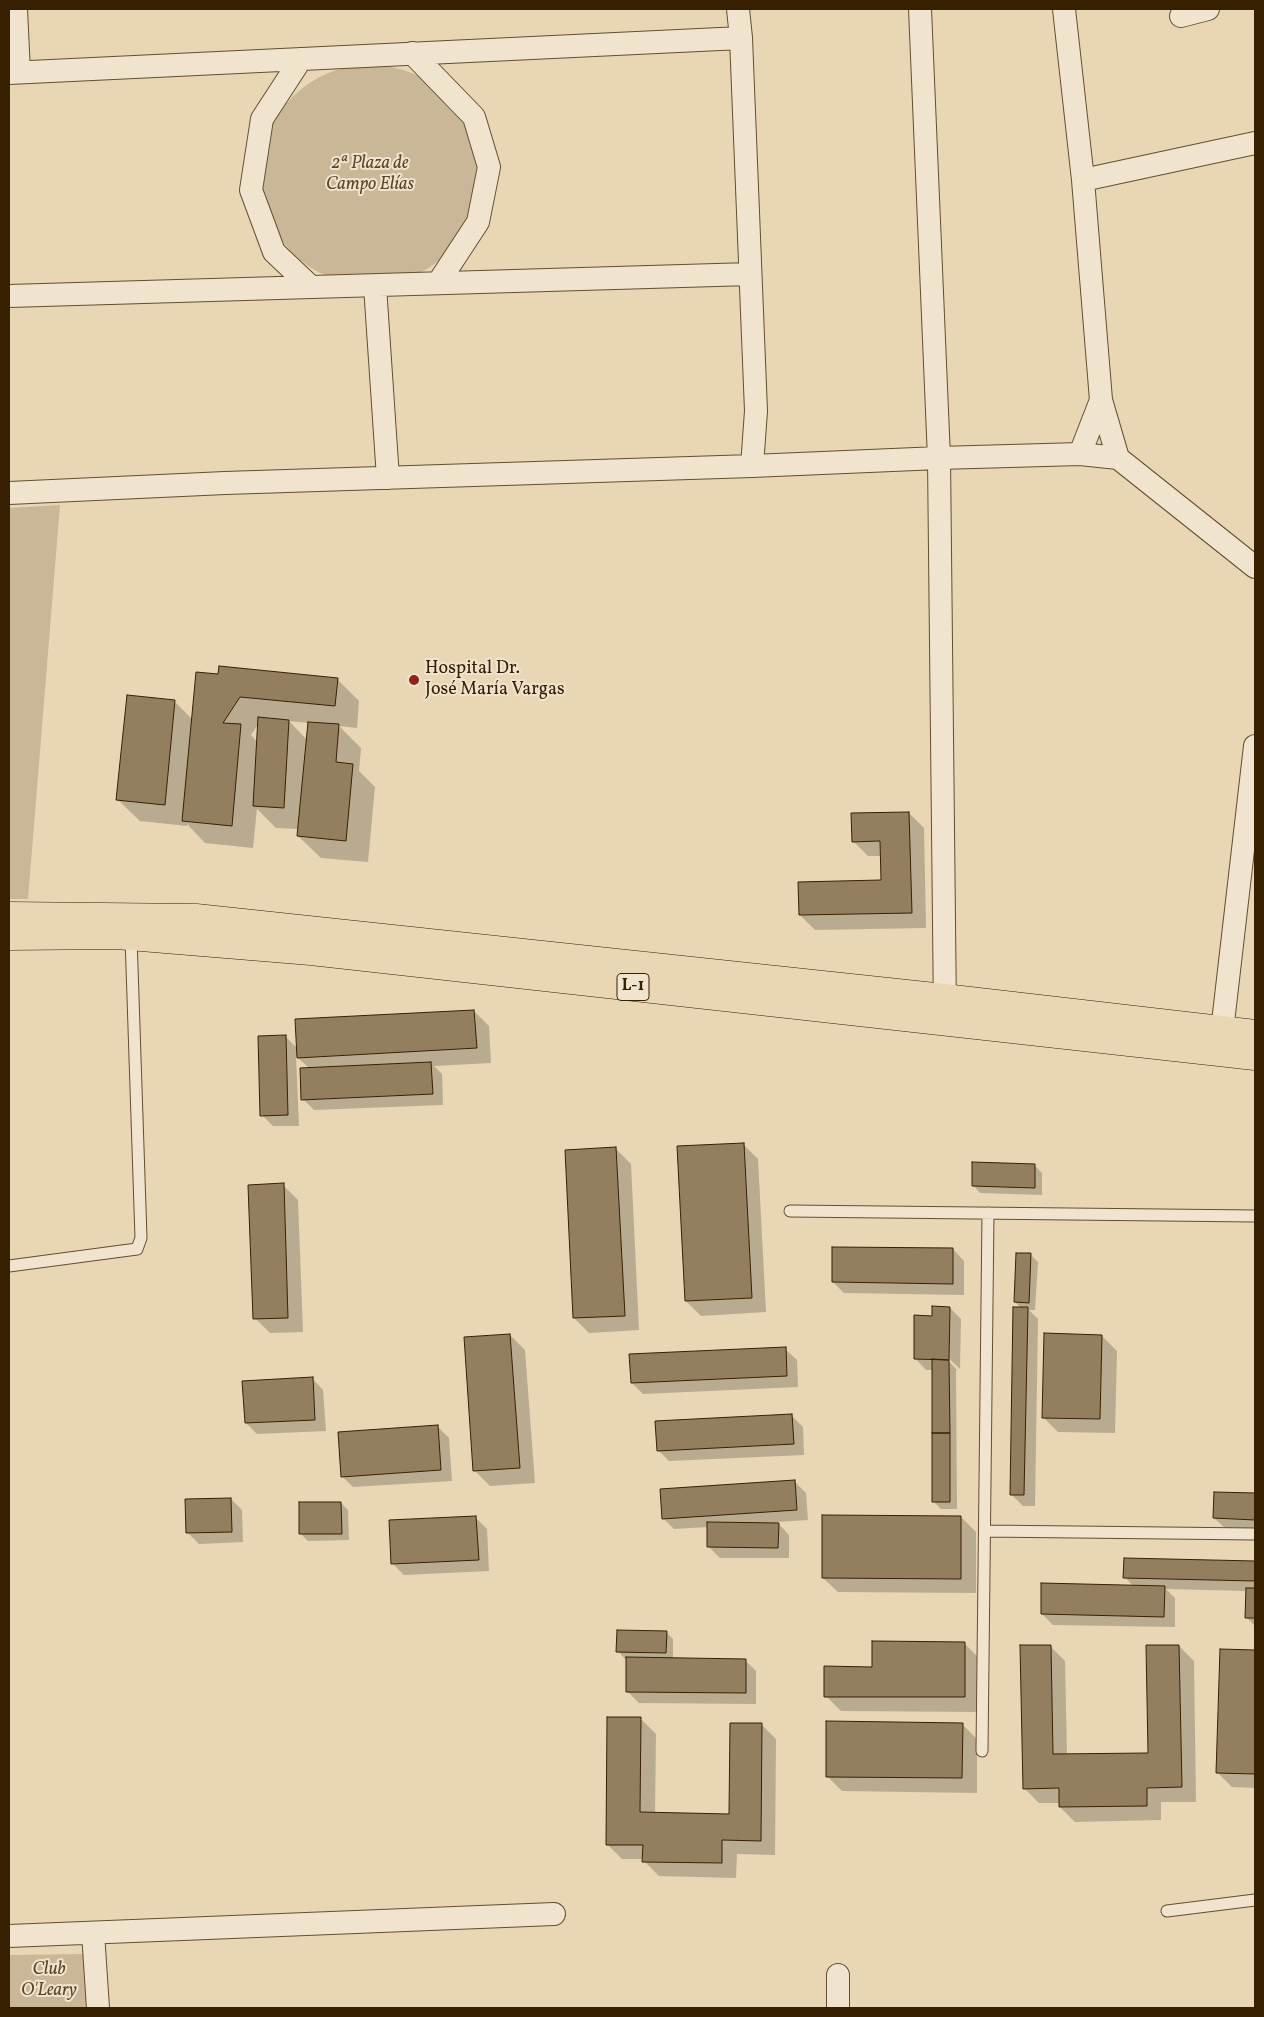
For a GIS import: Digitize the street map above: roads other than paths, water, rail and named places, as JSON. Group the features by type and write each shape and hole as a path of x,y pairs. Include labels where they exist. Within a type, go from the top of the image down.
{"main road":[{"name":"L-1","path":"9,916 196,918 945,1010 1255,1056"},
{"name":"L-1","path":"9,936 131,937 321,952 945,1010 1255,1034"}],"street":[{"path":"16,9 14,73 741,38"},
{"path":"738,9 741,38 756,411 752,466"},
{"path":"920,9 939,458 945,1010"},
{"path":"1064,9 1083,180 1101,400 1118,458"},
{"path":"1181,16 1208,9"},
{"path":"412,53 474,117 489,167 478,222 438,284"},
{"path":"301,59 262,119 251,190 274,252 311,287"},
{"path":"1083,180 1255,143"},
{"path":"9,296 750,274"},
{"path":"375,286 388,478"},
{"path":"1080,454 1101,400"},
{"path":"9,493 1080,454 1118,458 1255,568"},
{"path":"1222,1031 1255,746"},
{"path":"9,1936 554,1914"},
{"path":"93,1933 98,2008"},
{"path":"838,1975 838,2008"}],"lane":[{"path":"9,1266 137,1249 141,1238 131,937"},
{"path":"790,1211 1255,1216"},
{"path":"982,1751 986,1530 988,1214"},
{"path":"986,1530 1255,1534"},
{"path":"1167,1911 1255,1900"}],"place":[{"name":"Hospital Dr. José María Vargas","path":"414,680"}],"park label":[{"name":"2ª Plaza de Campo Elías","path":"370,175"},
{"name":"Club O'Leary","path":"49,1981"}]}
